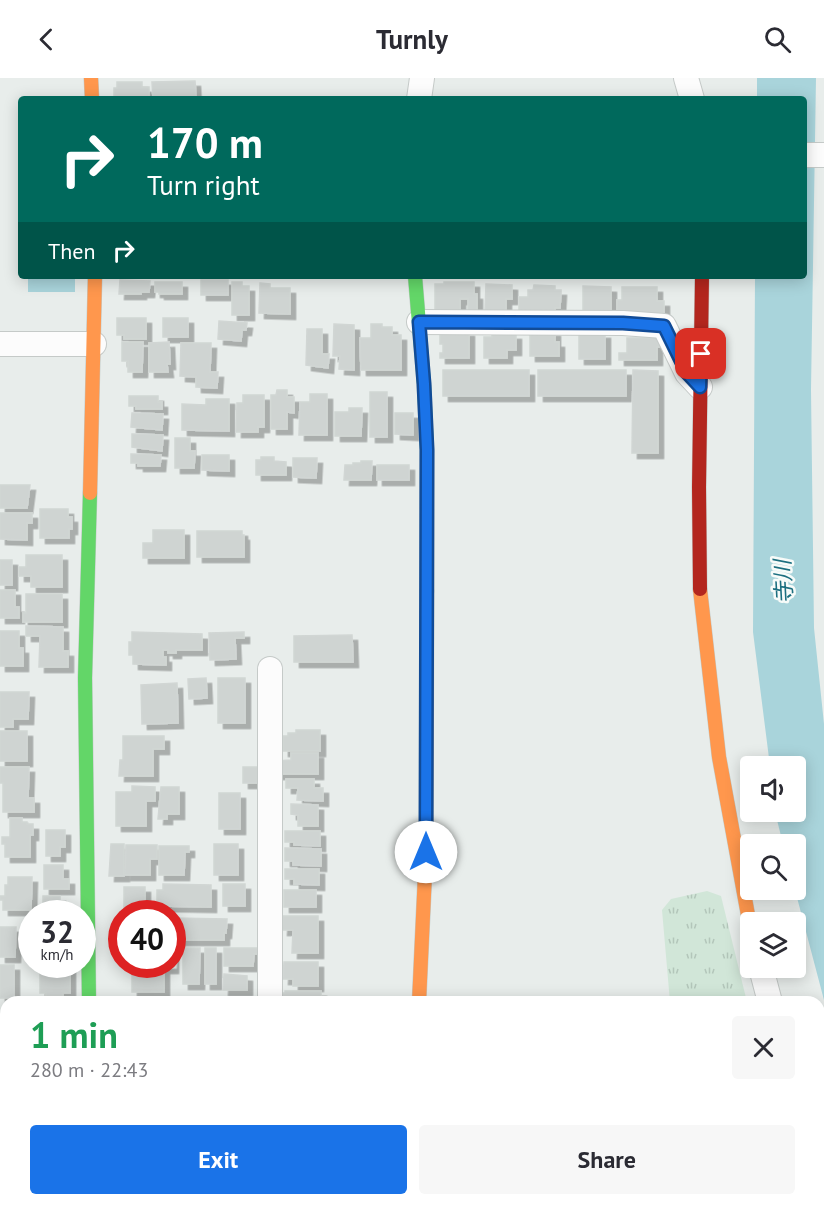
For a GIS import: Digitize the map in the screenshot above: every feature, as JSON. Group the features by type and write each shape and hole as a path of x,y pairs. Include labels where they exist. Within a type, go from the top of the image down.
{"street":[{"path":"91,78 92,96"},
{"path":"419,96 422,78"},
{"path":"686,78 691,96"},
{"path":"807,155 824,155"},
{"path":"89,996 85,678 95,279"},
{"path":"415,279 427,450 426,852 419,996"},
{"path":"702,279 698,443 700,583 716,737 731,837 747,912"},
{"path":"419,322 623,323 664,326 687,373 700,387"},
{"path":"0,345 94,344"},
{"path":"270,669 270,996"},
{"path":"764,978 768,996"}],"green space":[{"path":"707,891 721,896 746,996 669,996 662,910 671,899"}],"water":[{"name":"寺川","path":"757,78 816,78 811,390 814,628 824,724 824,996 806,932 806,912 801,912 798,900 806,900 806,834 780,834 778,822 806,822 806,756 769,756 753,632 755,279 807,279 807,96 757,96"},
{"path":"28,279 75,279 75,292 28,292"}],"building":[{"path":"195,81 196,96 153,96 152,82"},
{"path":"117,82 142,82 142,87 149,87 149,96 114,96 114,88 117,88"},
{"path":"120,280 150,281 149,292 119,294"},
{"path":"201,280 228,280 228,295 201,295"},
{"path":"155,282 182,282 182,294 159,294 155,292"},
{"path":"232,282 242,282 242,286 249,286 249,315 232,315"},
{"path":"444,282 474,282 477,311 468,311 468,299 460,299 460,310 435,310 435,284 444,284"},
{"path":"260,283 270,284 270,288 290,288 290,314 259,313"},
{"path":"486,284 512,285 512,299 506,299 506,311 485,311"},
{"path":"534,285 555,286 555,290 561,290 560,308 555,308 555,312 519,311 519,297 528,297 528,290 533,290"},
{"path":"583,286 611,287 611,311 583,311"},
{"path":"622,287 657,287 657,301 664,301 664,313 617,312 617,300 622,300"},
{"path":"117,318 146,318 146,339 124,339 124,335 117,335"},
{"path":"163,318 188,318 188,337 163,337"},
{"path":"219,321 247,323 246,330 242,330 241,341 218,339"},
{"path":"334,324 354,325 354,370 339,369 340,356 333,356"},
{"path":"371,324 392,327 392,335 401,335 401,370 361,370 360,338 371,338"},
{"path":"307,329 322,329 322,354 329,354 328,368 306,365"},
{"path":"440,331 469,331 469,358 440,358 440,353 443,353 443,344 440,344"},
{"path":"530,331 555,331 555,342 559,342 559,356 530,356"},
{"path":"579,333 605,333 605,359 579,359"},
{"path":"492,334 516,334 516,350 507,350 507,358 484,358 484,337 492,337"},
{"path":"651,334 660,334 657,360 619,360 619,353 627,353 627,338 651,338"},
{"path":"122,342 143,342 142,372 128,372 128,361 122,361"},
{"path":"169,342 168,372 149,372 149,343"},
{"path":"181,343 211,343 210,372 218,372 217,388 196,387 196,377 180,376"},
{"path":"443,370 529,370 529,396 443,396"},
{"path":"538,370 626,370 626,396 538,396"},
{"path":"633,370 658,371 658,453 632,453"},
{"path":"277,390 287,390 287,397 294,397 294,413 287,412 287,429 271,429 271,395 276,395"},
{"path":"370,392 387,392 387,437 370,437"},
{"path":"310,394 327,394 327,435 299,435 300,402 310,402"},
{"path":"243,395 264,395 264,427 258,427 258,432 236,432 237,403 243,403"},
{"path":"129,396 158,396 158,402 162,402 162,409 136,409 136,406 129,406"},
{"path":"206,399 229,399 229,431 182,430 182,404 206,405"},
{"path":"349,408 362,408 361,436 335,436 335,412 349,412"},
{"path":"132,413 163,414 162,430 131,427"},
{"path":"395,413 413,413 413,435 395,434"},
{"path":"132,434 163,435 162,451 132,447"},
{"path":"175,438 190,438 190,451 195,451 194,468 175,468"},
{"path":"131,454 161,455 160,466 138,466 138,463 131,463"},
{"path":"202,455 229,455 229,471 202,470"},
{"path":"261,457 274,457 274,461 286,462 286,475 256,475 256,460 261,460"},
{"path":"293,458 317,458 316,478 293,477"},
{"path":"361,461 372,461 371,480 344,480 345,465 361,463"},
{"path":"377,465 409,465 409,480 377,480"},
{"path":"0,485 30,485 27,508 0,508"},
{"path":"40,509 68,509 68,517 72,517 69,538 40,538"},
{"path":"0,513 32,513 32,523 27,523 27,540 0,539"},
{"path":"153,530 184,530 184,558 143,558 143,543 153,543"},
{"path":"197,531 242,531 244,557 197,557"},
{"path":"26,555 62,555 62,587 31,587 31,576 19,576 19,567 26,567"},
{"path":"0,560 12,560 12,585 0,585"},
{"path":"0,590 15,590 15,607 19,607 19,618 0,618"},
{"path":"26,594 62,594 62,622 23,622 23,613 26,613"},
{"path":"26,626 63,627 63,651 68,651 68,667 39,667 40,636 26,636"},
{"path":"0,631 19,631 19,648 23,648 23,666 0,666"},
{"path":"132,632 202,634 202,650 176,650 176,653 168,653 168,650 163,650 166,665 133,664 133,655 129,655"},
{"path":"244,632 244,638 235,638 236,659 210,660 209,633"},
{"path":"352,635 353,662 294,662 294,636"},
{"path":"206,678 207,698 189,699 188,679"},
{"path":"218,678 245,678 245,723 218,723"},
{"path":"177,683 178,723 142,724 141,685"},
{"path":"0,692 29,692 28,719 13,719 13,727 0,727"},
{"path":"296,730 320,730 320,751 283,751 283,736 296,733"},
{"path":"0,731 27,731 27,761 0,761"},
{"path":"123,736 164,736 164,749 153,749 153,776 119,776 120,760 123,760"},
{"path":"291,753 318,753 318,774 276,774 276,761 291,760"},
{"path":"0,767 29,767 28,798 34,798 34,812 3,812 3,783 0,783"},
{"path":"243,767 258,767 258,783 243,783"},
{"path":"286,779 314,779 314,788 323,788 323,801 297,800 298,788 286,788"},
{"path":"132,786 155,787 155,801 146,801 146,826 116,826 116,792 132,792"},
{"path":"161,787 179,787 179,814 167,814 167,819 158,819"},
{"path":"219,793 240,793 240,829 219,829"},
{"path":"291,804 318,805 318,826 298,826 298,815 291,814"},
{"path":"10,818 22,818 22,822 33,824 33,835 30,835 30,857 5,857 5,844 2,844 2,837 10,837"},
{"path":"46,830 65,830 65,847 60,847 60,856 46,856"},
{"path":"285,831 320,831 320,846 294,845 294,842 285,842"},
{"path":"111,844 124,844 124,876 109,876"},
{"path":"214,844 238,844 238,875 214,875"},
{"path":"126,845 157,845 157,859 150,859 150,875 125,875"},
{"path":"159,846 189,846 189,852 185,852 184,875 159,875"},
{"path":"285,848 321,849 321,866 293,865 293,861 285,861"},
{"path":"44,865 63,865 63,879 69,879 69,889 44,889"},
{"path":"285,869 319,869 319,885 294,884 294,879 285,879"},
{"path":"8,877 32,877 31,900 18,900 18,910 3,910 3,900 0,900 0,896 5,896 5,885 8,885"},
{"path":"163,884 211,885 211,907 186,907 186,900 157,900 157,890 163,890"},
{"path":"223,884 245,884 245,906 223,906"},
{"path":"124,887 145,887 145,900 124,900"},
{"path":"284,890 316,890 316,907 284,907"},
{"path":"43,896 60,896 60,900 43,900"},
{"path":"283,916 318,916 318,953 292,953 293,930 282,930"},
{"path":"186,918 227,919 224,940 186,940"},
{"path":"0,927 16,927 15,957 0,957"},
{"path":"186,948 200,948 199,984 183,984 183,978 186,978"},
{"path":"205,948 216,948 216,984 205,984"},
{"path":"224,948 260,948 260,954 254,954 253,966 224,966"},
{"path":"284,962 318,962 318,986 293,986 293,979 283,979"},
{"path":"0,965 14,965 14,996 0,996"},
{"path":"224,974 247,976 247,990 223,990"},
{"path":"40,978 70,978 70,993 63,993 63,996 46,996 46,993 40,993"},
{"path":"132,978 164,978 164,992 132,992"},
{"path":"285,991 321,991 321,996 282,996 282,993"}],"traffic: fast":[{"path":"415,279 427,450 427,591"},
{"path":"89,996 85,678 90,493"}],"traffic: slow":[{"path":"91,78 92,96"},
{"path":"90,493 95,279"},
{"path":"700,589 719,757 747,912"},
{"path":"419,996 426,852 427,591"}],"traffic: jam":[{"path":"700,589 702,279"}],"route":[{"path":"426,852 427,450 419,322 623,323 664,326 687,373 700,387 701,354"}]}
